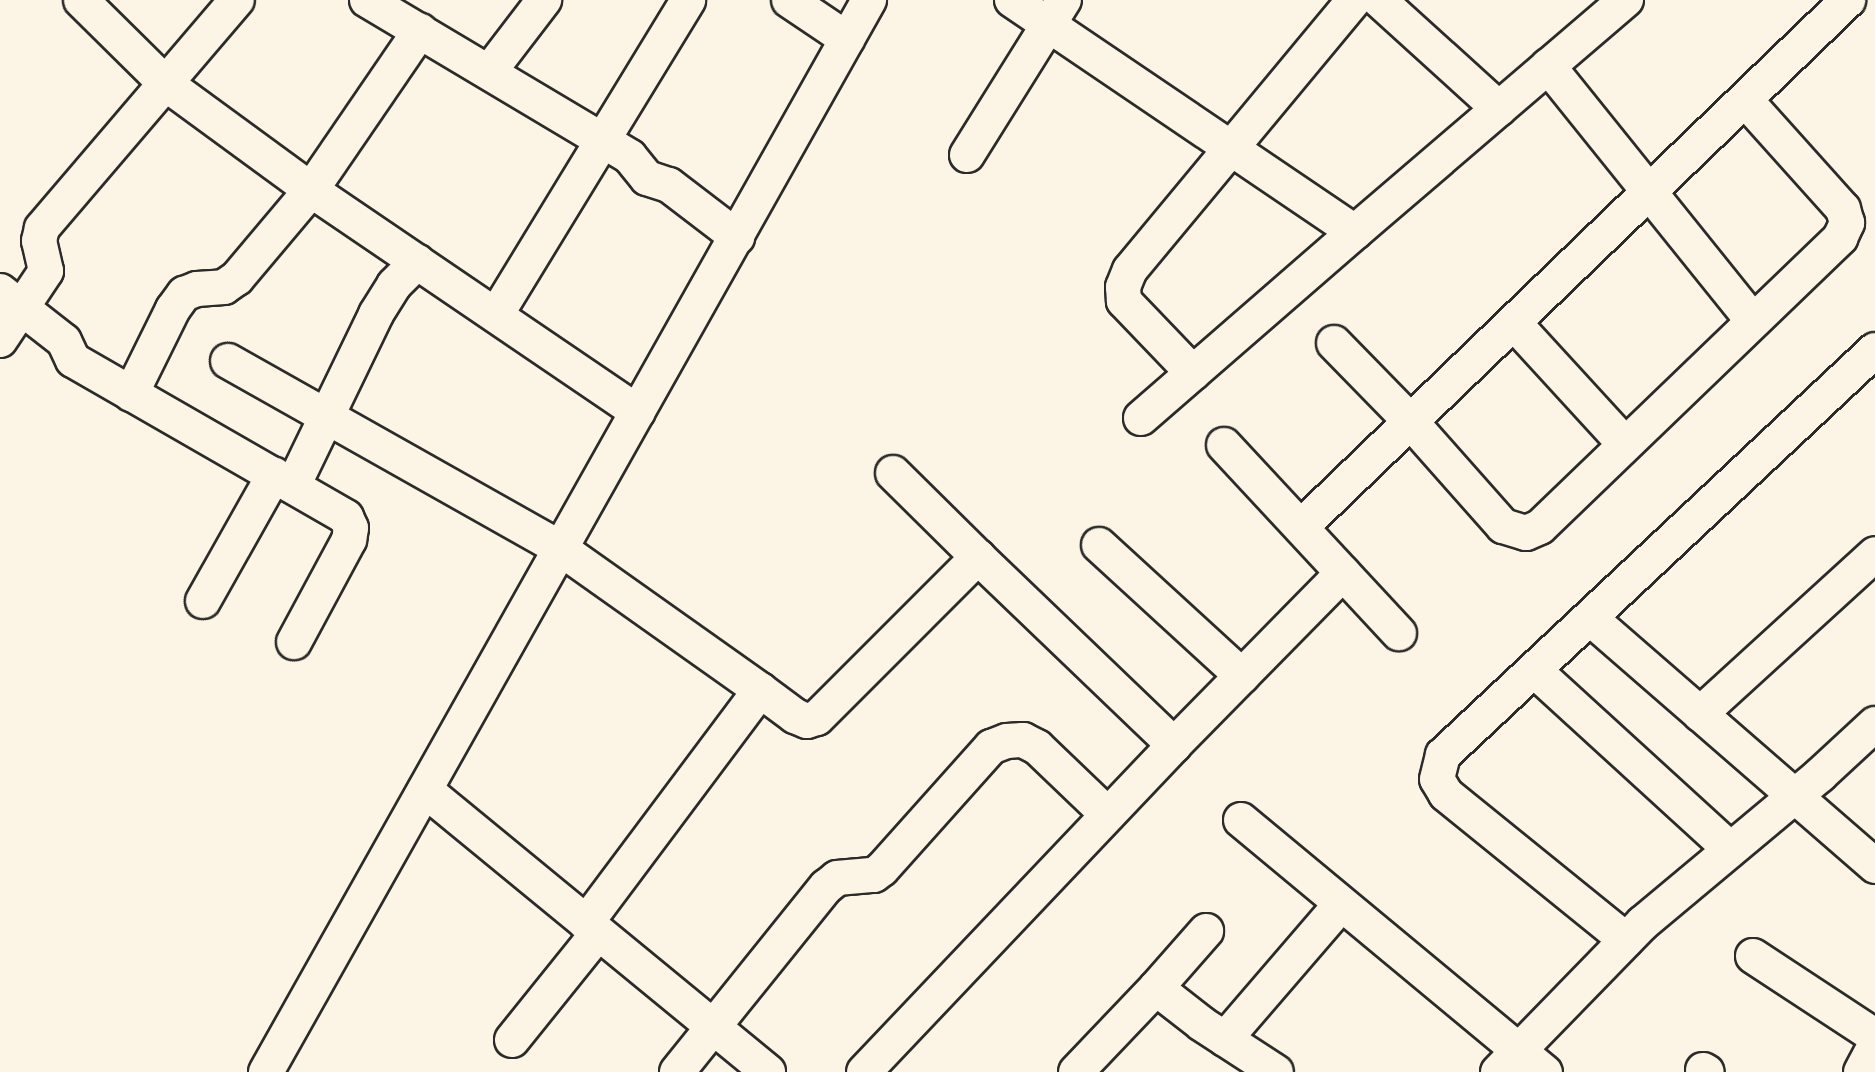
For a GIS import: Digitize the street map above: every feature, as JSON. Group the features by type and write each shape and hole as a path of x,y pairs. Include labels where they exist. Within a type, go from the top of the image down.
{"street":[{"path":"0,340 12,299 46,271 39,241 48,220 237,0"},
{"path":"489,72 544,0"},
{"path":"496,315 688,0"},
{"path":"789,0 847,39"},
{"path":"266,1072 869,0"},
{"path":"1012,0 1057,11 1231,147 1355,232"},
{"path":"1193,373 1134,315 1124,301 1123,287 1130,270 1354,0"},
{"path":"1379,0 1499,109"},
{"path":"1141,418 1626,0"},
{"path":"1301,527 1848,0"},
{"path":"85,1 165,83 311,190 638,412"},
{"path":"967,155 1057,11"},
{"path":"131,394 173,309 184,294 197,289 224,287 237,278 311,190 396,12 630,157 647,178 669,185 737,237"},
{"path":"1548,66 1753,321"},
{"path":"1334,343 1411,422 1503,526 1526,533 1540,527 1840,238 1847,223 1843,209 1746,101"},
{"path":"203,601 328,417 376,314 394,285 417,262"},
{"path":"12,299 64,341 73,360 346,517 351,528 349,540 294,642"},
{"path":"1514,323 1625,444"},
{"path":"1626,940 1446,794 1437,779 1443,755 1875,350"},
{"path":"228,361 561,549 795,716 807,721 817,718 978,557"},
{"path":"1224,445 1399,633"},
{"path":"893,473 1174,745"},
{"path":"1099,545 1242,676"},
{"path":"1700,714 1875,554"},
{"path":"864,1072 1174,745 1343,573"},
{"path":"1590,618 1875,866"},
{"path":"1534,670 1730,849"},
{"path":"512,1040 760,690"},
{"path":"1508,1061 1626,940 1875,724"},
{"path":"677,1072 826,887 837,878 874,875 882,869 991,747 1007,741 1023,740 1037,747 1108,815"},
{"path":"425,790 768,1072"},
{"path":"1241,820 1341,904 1508,1061 1545,1072"},
{"path":"1225,1039 1341,904"},
{"path":"1076,1072 1206,931"},
{"path":"1753,956 1872,1051"},
{"path":"1156,988 1276,1072"}]}
